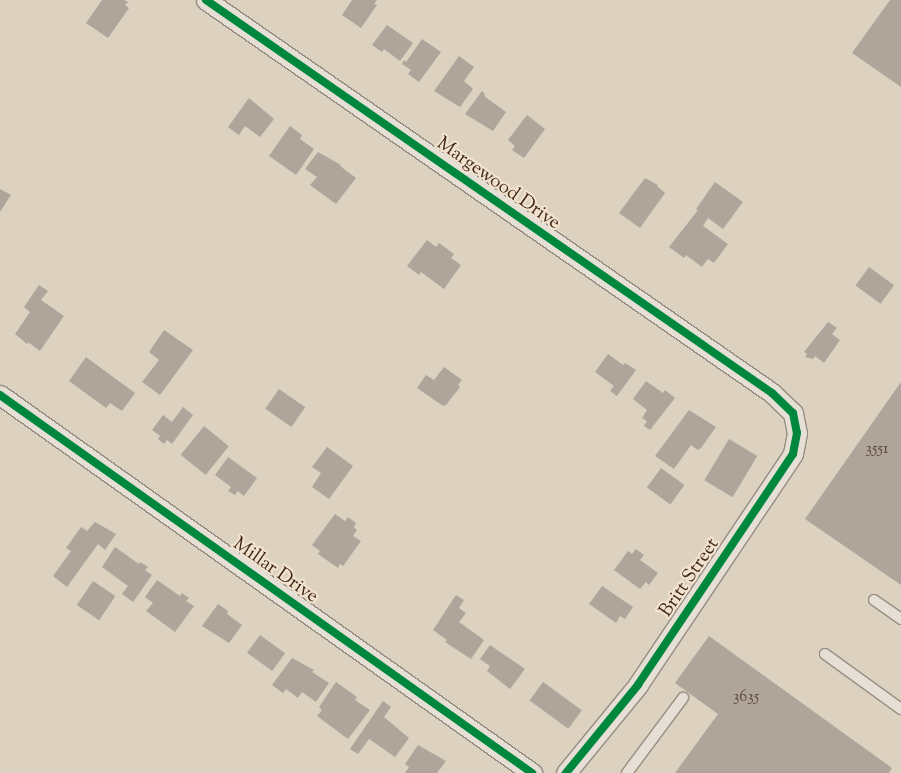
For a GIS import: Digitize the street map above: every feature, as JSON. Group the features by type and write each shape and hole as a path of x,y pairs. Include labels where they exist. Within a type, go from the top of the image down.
{"street":[{"name":"Margewood Drive","path":"206,0 772,393"},
{"name":"Britt Street","path":"566,773 638,685 793,454 797,433 792,413 772,393"},
{"name":"Millar Drive","path":"0,395 532,773"}],"lane":[{"path":"874,600 901,619"},
{"path":"825,654 901,709"},
{"path":"627,773 683,698"}],"building":[{"path":"102,0 124,0 128,2 125,5 129,8 108,38 86,23"},
{"path":"352,0 377,0 374,4 377,5 361,28 342,15"},
{"path":"890,0 901,0 901,87 852,53"},
{"path":"387,25 413,43 400,61 384,49 382,52 372,45"},
{"path":"422,39 441,52 419,82 408,74 411,70 402,64 404,60 406,62"},
{"path":"459,56 474,67 464,81 473,89 460,107 434,91"},
{"path":"482,91 485,94 484,96 506,112 493,131 465,114"},
{"path":"249,98 274,119 260,137 245,126 239,135 228,127"},
{"path":"527,115 545,129 524,158 512,150 515,146 508,140"},
{"path":"290,126 302,135 300,139 314,149 296,175 269,156"},
{"path":"318,152 341,165 356,178 336,204 310,185 317,177 305,169"},
{"path":"645,178 658,185 665,193 640,228 619,213"},
{"path":"715,182 743,202 723,229 708,218 703,226 728,244 714,263 708,259 702,267 686,255 684,258 669,247 698,210 696,209"},
{"path":"0,189 11,195 0,212"},
{"path":"427,240 436,247 439,243 454,254 451,258 461,265 444,289 421,272 419,275 407,266"},
{"path":"869,267 894,285 881,304 855,286"},
{"path":"39,285 48,291 41,300 64,316 40,351 28,342 27,344 15,334 30,312 24,307"},
{"path":"828,322 837,328 832,334 840,340 824,363 815,356 813,359 805,357 807,354 804,352"},
{"path":"164,330 193,350 160,395 142,382 159,360 149,352"},
{"path":"608,354 623,365 625,363 636,370 617,396 610,391 614,386 595,372"},
{"path":"86,357 135,393 122,411 110,403 106,408 69,381"},
{"path":"444,367 462,380 458,385 460,387 446,405 443,406 417,388 426,375 434,380"},
{"path":"646,381 663,393 665,390 675,398 650,430 644,426 647,421 642,418 647,410 633,399"},
{"path":"901,382 901,585 805,519"},
{"path":"279,389 305,407 291,427 265,409"},
{"path":"183,407 193,415 172,444 167,440 164,444 158,439 160,436 152,430 163,415 172,422"},
{"path":"689,410 716,427 701,448 698,450 691,445 674,469 655,456"},
{"path":"204,426 229,446 206,475 181,455"},
{"path":"729,439 757,456 733,497 704,480"},
{"path":"327,447 353,466 329,499 312,487 321,473 312,467"},
{"path":"228,457 257,478 244,496 238,491 235,495 228,491 231,487 215,475"},
{"path":"661,468 684,485 670,504 647,487"},
{"path":"335,514 345,521 348,517 356,523 354,527 357,530 353,536 361,541 343,566 340,564 338,568 318,554 320,551 312,545"},
{"path":"95,522 116,534 105,550 98,544 67,587 53,576 71,551 66,548 81,527 87,531"},
{"path":"115,547 139,564 140,562 148,567 145,570 152,575 133,602 122,594 128,586 102,567"},
{"path":"636,549 644,555 640,560 658,573 649,585 646,582 640,589 614,570 628,551 632,554"},
{"path":"157,580 180,596 182,593 189,598 186,601 194,606 175,632 146,611 153,603 145,597"},
{"path":"93,581 115,596 99,620 77,605"},
{"path":"602,586 633,607 625,619 620,616 616,623 589,604"},
{"path":"456,595 464,600 459,608 466,613 459,622 484,640 471,659 445,642 447,640 433,630"},
{"path":"218,604 228,611 227,614 242,625 229,643 202,626"},
{"path":"260,635 285,653 272,671 247,653"},
{"path":"709,636 892,768 889,773 675,773 718,714 675,683"},
{"path":"490,645 525,669 510,689 487,671 490,666 480,659"},
{"path":"292,658 314,670 312,672 329,683 316,702 302,692 298,698 286,689 283,693 272,685"},
{"path":"336,682 357,697 355,700 370,710 348,739 317,716 322,710 319,707"},
{"path":"543,682 582,710 568,729 529,701"},
{"path":"383,701 391,707 384,717 409,738 395,757 369,739 358,754 350,749"},
{"path":"418,745 446,761 437,773 405,773 409,767 405,764"}],"cycle path":[{"path":"206,0 772,393 793,413 797,433 793,454 638,685 566,773"},
{"path":"0,395 532,773"}]}
